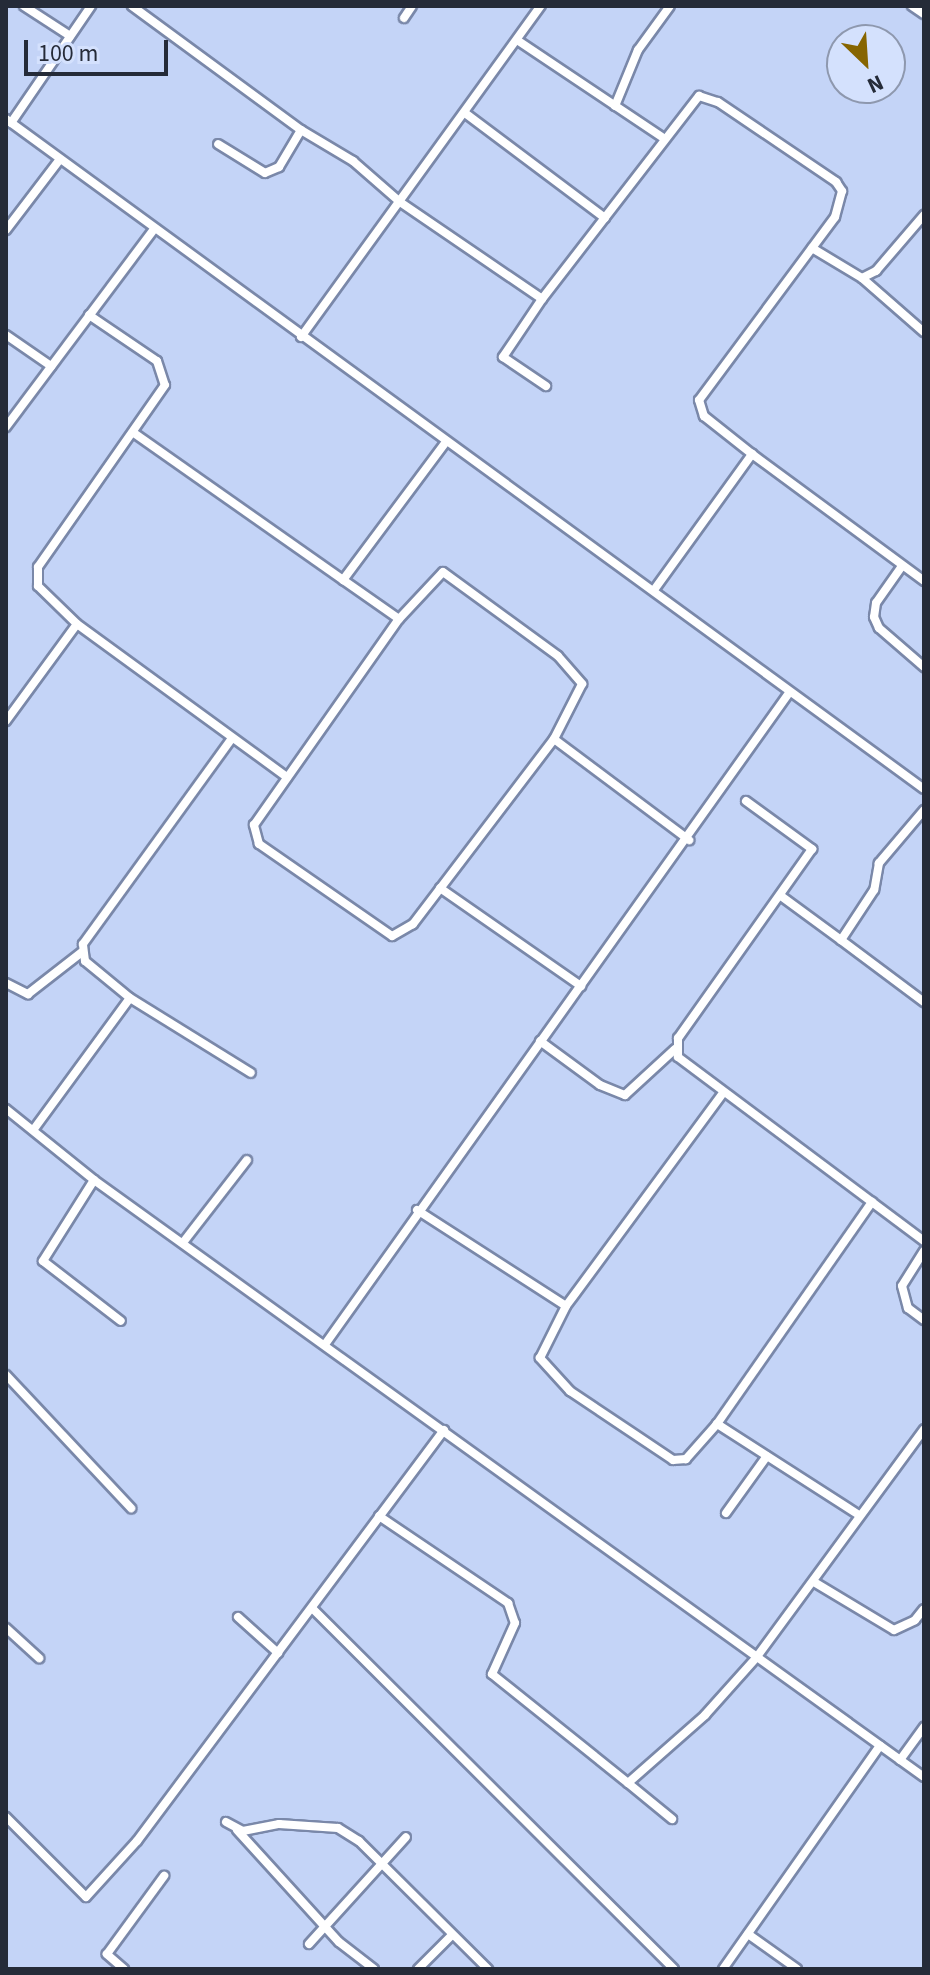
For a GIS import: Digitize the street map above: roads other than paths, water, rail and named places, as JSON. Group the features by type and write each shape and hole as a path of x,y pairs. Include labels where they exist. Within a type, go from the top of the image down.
{"street":[{"path":"24,6 70,36"},
{"path":"91,6 9,121 445,443 654,590 789,693 924,789"},
{"path":"132,6 301,130 353,161 400,202 542,299"},
{"path":"404,18 412,6"},
{"path":"301,337 541,6"},
{"path":"615,106 638,50 670,6"},
{"path":"912,6 924,14"},
{"path":"517,40 662,137"},
{"path":"546,386 503,357 662,137 691,101 709,96 836,182 842,202 697,406 752,454 924,581"},
{"path":"465,113 605,218"},
{"path":"218,144 265,173 279,167 301,130"},
{"path":"6,230 60,159"},
{"path":"862,278 876,271 924,215"},
{"path":"6,427 154,229"},
{"path":"812,248 862,278 924,332"},
{"path":"89,315 157,361 163,372 160,398 38,567 38,586 77,624 287,777"},
{"path":"6,335 51,366"},
{"path":"134,433 399,619"},
{"path":"343,580 445,443"},
{"path":"654,590 752,454"},
{"path":"902,566 876,603 874,617 879,628 924,667"},
{"path":"449,573 558,656 582,684 554,739 404,932 380,931 254,837 258,815 353,692 399,619 437,575 449,573"},
{"path":"6,721 77,624"},
{"path":"326,1343 417,1210 689,840 789,693"},
{"path":"6,983 28,994 82,952 232,738"},
{"path":"554,739 689,840"},
{"path":"540,1041 600,1085 625,1095 675,1049 702,1002 812,849 746,801"},
{"path":"841,940 874,890 879,863 924,810"},
{"path":"440,888 581,986"},
{"path":"781,896 924,1002"},
{"path":"82,952 130,998 251,1073"},
{"path":"34,1129 130,998"},
{"path":"675,1049 723,1093 924,1241"},
{"path":"723,1093 566,1306 540,1358 570,1391 673,1460 686,1459 717,1424 872,1202"},
{"path":"6,1109 94,1180 185,1240 756,1658 924,1777"},
{"path":"185,1240 247,1160"},
{"path":"94,1180 43,1261 121,1321"},
{"path":"417,1210 566,1306"},
{"path":"924,1251 902,1286 908,1308 924,1320"},
{"path":"6,1375 131,1508"},
{"path":"717,1424 859,1515"},
{"path":"628,1783 705,1715 756,1658 924,1429"},
{"path":"6,1817 86,1897 137,1841 444,1430"},
{"path":"726,1513 767,1456"},
{"path":"379,1516 508,1603 515,1623 492,1674 672,1819"},
{"path":"814,1582 894,1630 915,1620 924,1609"},
{"path":"312,1608 674,1969"},
{"path":"238,1617 278,1653"},
{"path":"6,1628 39,1658"},
{"path":"900,1760 924,1727"},
{"path":"723,1969 880,1746"},
{"path":"226,1822 237,1830 325,1926 374,1969"},
{"path":"237,1830 279,1824 338,1828 380,1864 488,1969"},
{"path":"309,1944 406,1837"},
{"path":"124,1969 107,1954 164,1876"},
{"path":"748,1934 797,1969"},
{"path":"418,1969 451,1936"}]}
